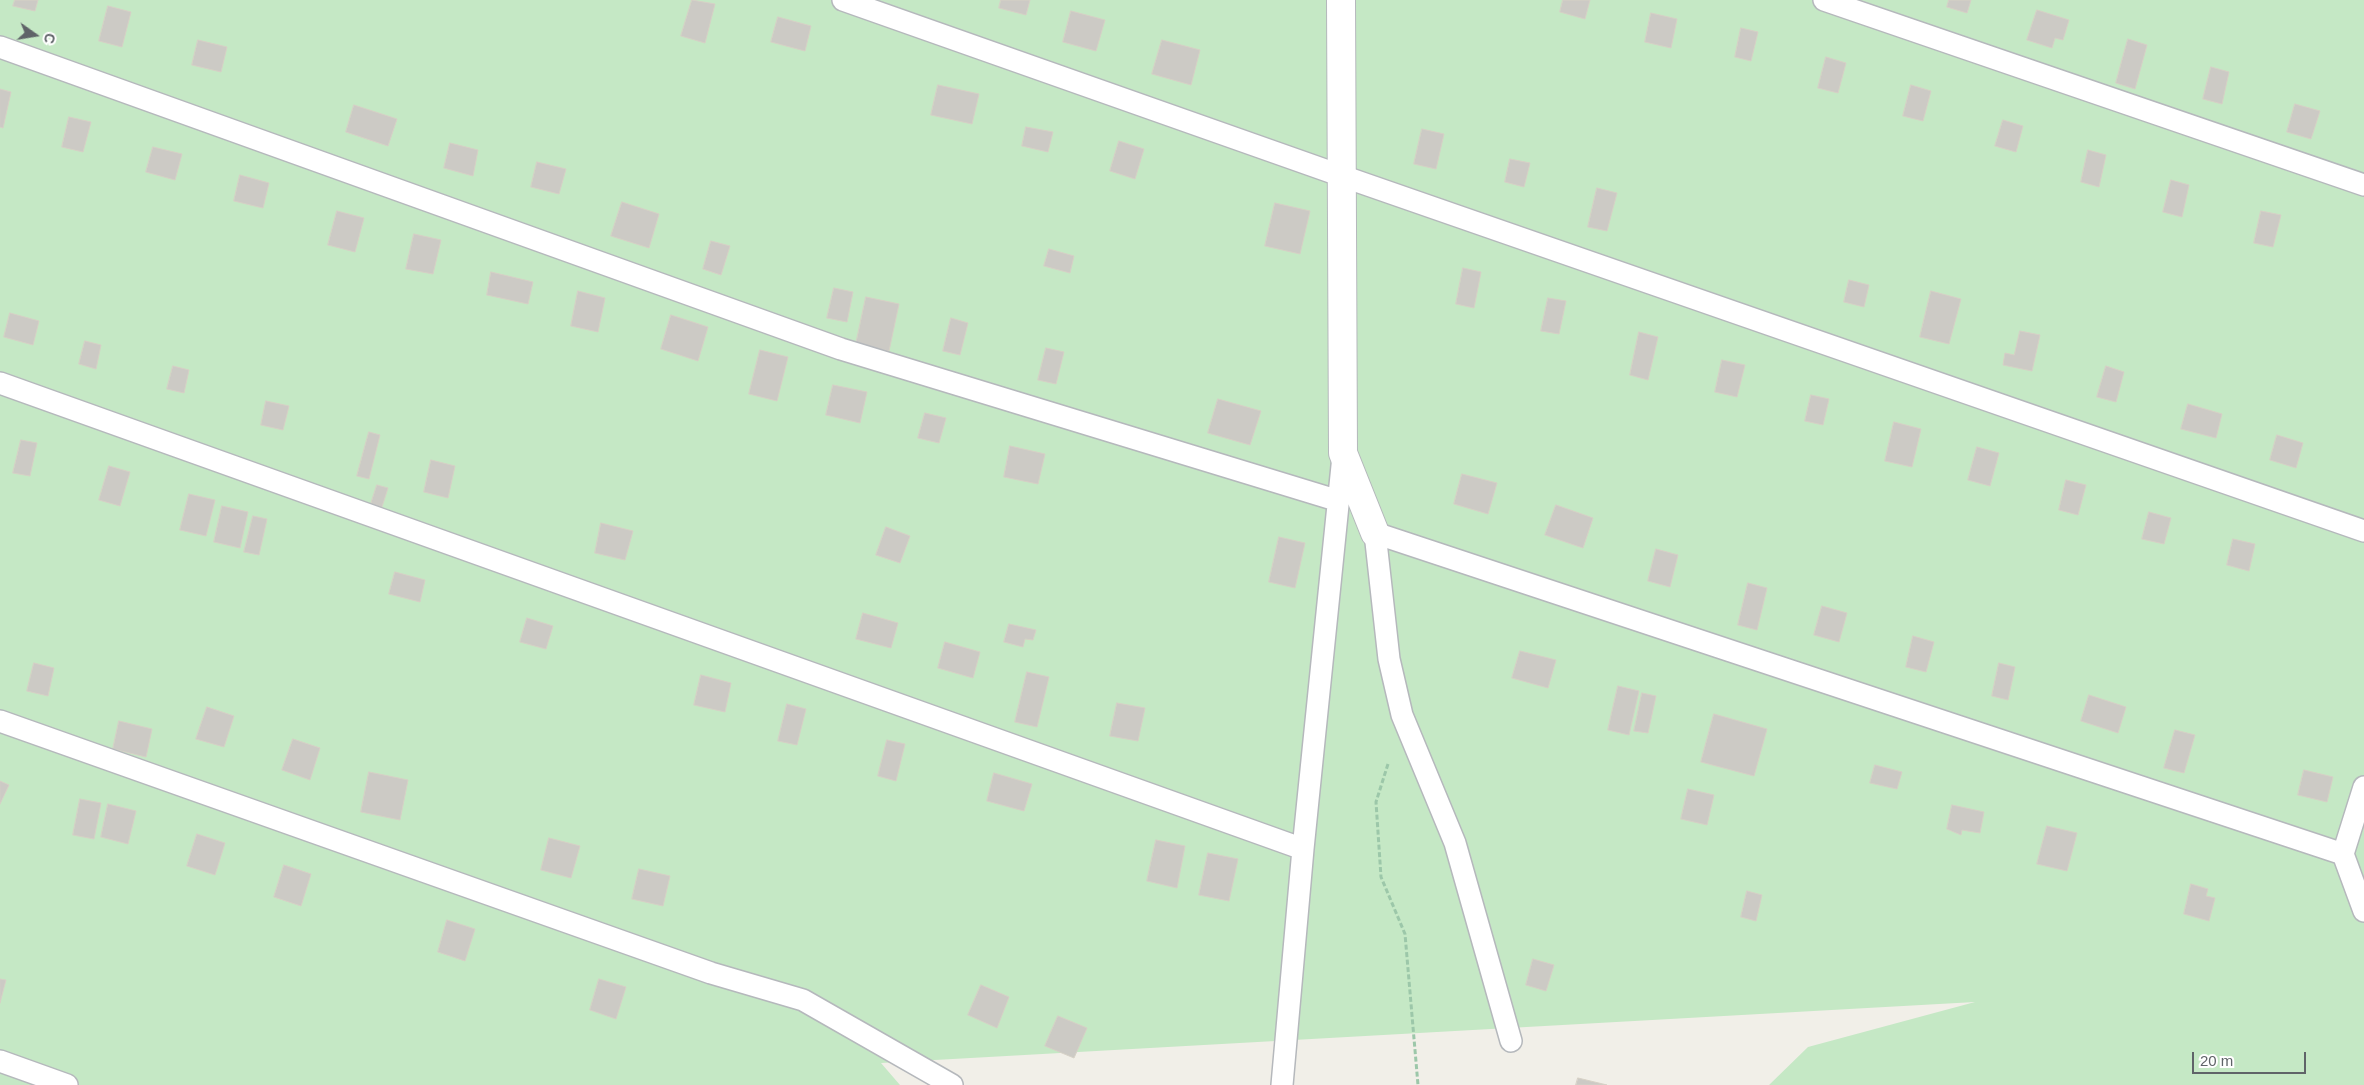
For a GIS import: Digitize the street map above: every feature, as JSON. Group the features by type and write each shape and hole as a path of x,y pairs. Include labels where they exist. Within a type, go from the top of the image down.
{"street":[{"path":"1341,0 1344,453 1375,533"}],"lane":[{"path":"844,0 1342,176 2364,531"},
{"path":"1824,0 2364,185"},
{"path":"0,47 841,349 1339,502"},
{"path":"0,383 1303,849"},
{"path":"1282,1085 1303,849 1344,453"},
{"path":"1511,1040 1455,843 1402,715 1389,659 1375,533 2343,854"},
{"path":"0,721 711,972 803,1000 952,1085"},
{"path":"2364,787 2343,854 2364,911"},
{"path":"0,1061 67,1085"}],"path":[{"path":"1402,715 1376,802 1381,877 1405,934 1418,1085"}],"green space":[{"path":"0,0 2364,0 2364,1085 1769,1085 1808,1047 1975,1002 881,1063 900,1085 0,1085"}],"building":[{"path":"15,0 38,0 35,11 13,6"},
{"path":"692,0 715,4 705,43 681,36"},
{"path":"1001,0 1030,0 1026,15 999,8"},
{"path":"1563,0 1590,0 1585,19 1560,12"},
{"path":"1949,0 1971,0 1967,13 1947,7"},
{"path":"108,6 131,12 122,47 99,41"},
{"path":"2037,10 2069,20 2063,40 2055,38 2052,48 2027,40"},
{"path":"1071,11 1105,20 1096,51 1063,42"},
{"path":"1651,13 1677,19 1671,48 1645,42"},
{"path":"778,17 811,26 805,51 771,42"},
{"path":"1741,28 1758,32 1751,61 1735,57"},
{"path":"2128,39 2147,45 2135,89 2116,83"},
{"path":"198,40 227,47 221,72 192,65"},
{"path":"1162,40 1200,50 1191,85 1152,74"},
{"path":"1826,57 1846,63 1838,93 1818,88"},
{"path":"2211,67 2229,72 2222,104 2203,99"},
{"path":"938,85 979,94 972,124 931,115"},
{"path":"1911,85 1931,91 1923,121 1903,116"},
{"path":"0,89 11,92 3,128 0,127"},
{"path":"2295,104 2320,111 2311,139 2287,132"},
{"path":"354,105 397,119 388,146 346,132"},
{"path":"69,117 91,122 83,152 62,147"},
{"path":"2003,120 2023,126 2016,152 1995,146"},
{"path":"1026,127 1053,132 1048,152 1022,146"},
{"path":"1422,129 1444,134 1436,169 1414,164"},
{"path":"1119,141 1144,149 1135,179 1110,171"},
{"path":"450,143 478,150 473,176 444,168"},
{"path":"153,147 182,154 175,180 146,172"},
{"path":"2088,150 2106,155 2099,187 2081,182"},
{"path":"1510,159 1530,163 1524,187 1505,182"},
{"path":"537,162 566,169 559,194 531,187"},
{"path":"240,175 269,183 263,208 234,201"},
{"path":"2171,180 2189,185 2182,217 2163,212"},
{"path":"1597,188 1617,193 1607,231 1588,227"},
{"path":"622,202 659,214 649,248 611,236"},
{"path":"1275,203 1310,211 1300,254 1265,246"},
{"path":"337,211 364,218 355,252 328,245"},
{"path":"2261,211 2281,215 2273,247 2254,243"},
{"path":"414,234 441,240 433,274 406,269"},
{"path":"711,241 730,246 721,275 703,269"},
{"path":"1049,249 1074,256 1070,273 1044,266"},
{"path":"1463,268 1481,272 1474,308 1456,304"},
{"path":"491,272 533,282 528,304 487,295"},
{"path":"1849,280 1869,285 1864,307 1844,302"},
{"path":"834,288 853,292 847,322 827,318"},
{"path":"578,291 605,298 598,332 571,326"},
{"path":"1931,291 1961,299 1949,344 1920,337"},
{"path":"866,297 899,304 889,351 856,344"},
{"path":"1548,298 1566,301 1559,334 1541,331"},
{"path":"10,313 39,321 33,345 4,337"},
{"path":"671,315 708,327 698,361 661,349"},
{"path":"951,318 968,323 960,355 943,351"},
{"path":"2020,331 2040,335 2032,371 2003,365 2005,353 2014,355"},
{"path":"1639,332 1658,337 1648,380 1630,375"},
{"path":"85,341 101,345 96,369 79,364"},
{"path":"1046,348 1064,352 1056,384 1038,380"},
{"path":"760,350 788,357 777,401 749,394"},
{"path":"1722,360 1745,365 1737,397 1715,392"},
{"path":"173,366 189,370 184,393 167,389"},
{"path":"2106,366 2124,372 2116,402 2097,397"},
{"path":"833,385 867,392 860,423 826,415"},
{"path":"1811,395 1829,399 1823,425 1805,421"},
{"path":"1218,399 1261,411 1250,445 1208,433"},
{"path":"266,401 289,406 283,430 261,425"},
{"path":"2188,404 2222,414 2216,438 2181,429"},
{"path":"925,413 946,418 939,443 918,438"},
{"path":"1894,422 1921,429 1912,467 1885,461"},
{"path":"369,432 380,435 369,479 357,476"},
{"path":"2277,435 2303,443 2296,468 2270,460"},
{"path":"21,440 37,443 30,476 13,473"},
{"path":"1010,446 1045,454 1038,484 1004,477"},
{"path":"1977,447 1999,453 1990,486 1968,480"},
{"path":"431,460 455,466 448,498 424,492"},
{"path":"109,466 130,472 120,506 99,500"},
{"path":"1462,474 1497,483 1488,514 1454,504"},
{"path":"2066,480 2086,485 2078,515 2059,510"},
{"path":"377,485 388,488 380,513 369,510"},
{"path":"189,494 215,500 206,536 180,530"},
{"path":"1556,505 1593,518 1583,548 1545,535"},
{"path":"222,506 248,512 240,548 214,542"},
{"path":"2149,512 2171,518 2164,544 2142,539"},
{"path":"253,516 267,519 259,555 244,552"},
{"path":"601,523 633,531 625,560 595,553"},
{"path":"886,527 910,536 900,563 876,555"},
{"path":"1279,537 1305,543 1295,588 1269,582"},
{"path":"2233,539 2255,544 2249,571 2227,565"},
{"path":"1656,549 1678,555 1670,587 1648,581"},
{"path":"395,572 425,580 420,602 389,594"},
{"path":"1748,583 1767,588 1757,630 1738,625"},
{"path":"1822,606 1847,613 1839,642 1814,635"},
{"path":"863,613 898,623 891,648 856,639"},
{"path":"527,618 553,626 546,649 520,642"},
{"path":"1009,624 1036,630 1033,640 1025,639 1023,647 1004,642"},
{"path":"1913,636 1934,642 1926,672 1906,667"},
{"path":"945,642 980,652 973,678 938,668"},
{"path":"1520,651 1556,660 1548,688 1512,678"},
{"path":"34,663 54,668 48,696 27,691"},
{"path":"1999,663 2015,667 2008,700 1992,696"},
{"path":"1027,672 1049,677 1037,727 1015,722"},
{"path":"701,675 731,683 725,712 694,705"},
{"path":"1618,686 1639,691 1629,735 1608,730"},
{"path":"1642,693 1656,696 1648,733 1634,731"},
{"path":"2089,695 2126,707 2118,733 2081,721"},
{"path":"1117,703 1145,708 1138,741 1110,736"},
{"path":"787,704 806,709 797,745 778,741"},
{"path":"207,707 234,716 224,747 196,739"},
{"path":"1714,714 1767,729 1754,776 1701,762"},
{"path":"119,721 152,729 146,757 113,749"},
{"path":"2175,730 2195,735 2184,773 2164,768"},
{"path":"293,739 320,748 310,780 282,770"},
{"path":"887,740 905,744 896,781 878,776"},
{"path":"1875,765 1902,772 1897,789 1870,783"},
{"path":"2304,770 2333,777 2327,802 2298,795"},
{"path":"369,772 408,780 400,820 361,812"},
{"path":"994,773 1032,784 1024,811 987,801"},
{"path":"0,781 9,785 0,804"},
{"path":"1688,789 1714,795 1707,825 1681,819"},
{"path":"80,799 101,803 94,839 73,835"},
{"path":"108,804 136,811 128,844 101,837"},
{"path":"1952,805 1984,812 1980,833 1962,830 1961,835 1947,829"},
{"path":"2047,826 2077,833 2067,871 2037,864"},
{"path":"197,834 225,843 215,875 187,866"},
{"path":"549,838 580,846 571,878 541,870"},
{"path":"1156,840 1185,846 1177,888 1147,881"},
{"path":"1208,853 1238,859 1229,901 1199,895"},
{"path":"284,865 311,874 301,906 274,897"},
{"path":"639,869 670,876 663,906 632,899"},
{"path":"2191,884 2208,889 2206,896 2215,898 2209,921 2184,914"},
{"path":"1747,891 1762,895 1756,921 1741,917"},
{"path":"447,920 475,929 465,961 438,952"},
{"path":"1533,959 1554,965 1546,991 1526,985"},
{"path":"0,979 6,980 0,1003"},
{"path":"599,979 626,987 616,1019 590,1010"},
{"path":"981,985 1009,997 997,1028 968,1015"},
{"path":"1058,1016 1087,1028 1074,1058 1045,1046"},
{"path":"1578,1078 1607,1085 1576,1085"}]}
